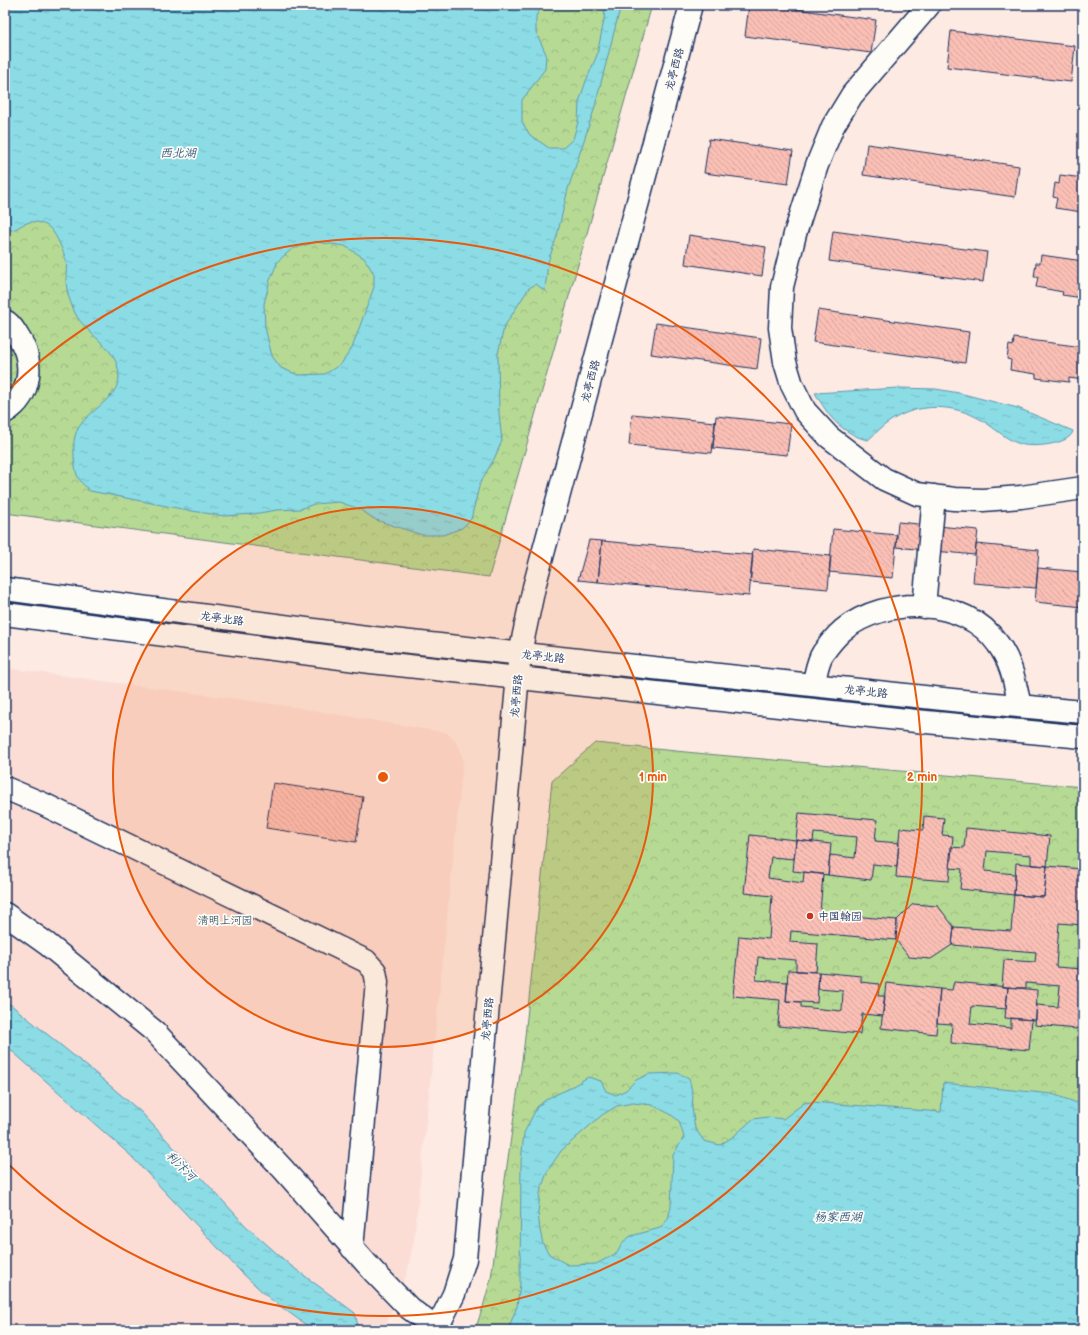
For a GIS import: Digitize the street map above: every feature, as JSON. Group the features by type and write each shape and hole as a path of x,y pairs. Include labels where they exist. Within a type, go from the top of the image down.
{"main road":[{"name":"龙亭西路","path":"436,1330 454,1294 465,1259 520,653 534,587 691,5"},
{"path":"929,5 852,95 833,126 817,165 795,234 782,288 780,328 785,362 792,385 806,411 829,437 884,479 917,494 954,499 983,500 1083,488"},
{"path":"5,321 9,323 23,343 28,361 29,376 24,393 13,407 5,412"},
{"path":"924,607 934,496"},
{"name":"龙亭北路","path":"5,589 374,638 1083,712"},
{"path":"813,685 822,654 842,631 861,618 885,609 908,606 937,608 963,615 978,622 998,643 1012,668 1020,706"},
{"path":"5,614 371,662 1083,737"},
{"path":"5,788 43,804 366,961 376,971 377,982 352,1248"},
{"path":"5,914 47,944 155,1032 283,1169 374,1272 409,1308 436,1330"}],"shaded area":[{"name":"清明上河园","path":"5,668 281,705 447,733 455,741 461,751 463,761 414,1240 407,1273 384,1330 5,1330"}],"green space":[{"name":"西北湖","path":"5,5 652,5 489,577 5,513"},
{"name":"中国翰园","path":"595,743 1083,787 1083,1330 475,1330 491,1278 524,1046 552,781"}],"water":[{"name":"西北湖","path":"5,5 542,5 536,16 536,32 546,54 545,69 522,100 522,122 530,135 549,148 563,148 573,139 578,122 579,102 597,55 604,20 605,5 621,5 594,110 568,189 557,236 548,262 545,291 536,284 529,288 504,327 498,354 499,413 502,441 494,459 480,483 471,519 462,528 443,535 422,535 376,520 359,509 339,502 314,504 300,509 224,516 90,491 79,480 76,473 74,439 84,420 113,393 119,376 117,366 114,357 108,349 87,329 75,313 67,288 65,257 60,243 50,228 39,222 30,222 15,229 5,230","holes":["316,242 345,246 364,258 374,274 374,287 352,348 341,364 325,374 298,375 281,368 272,356 265,327 264,304 270,280 278,261 292,249"]},
{"path":"898,388 936,389 959,393 1018,408 1073,431 1065,440 1050,444 1032,446 1025,445 1008,439 982,420 966,412 955,409 932,408 920,409 899,416 883,426 868,440 848,432 838,425 815,393"},
{"name":"利汴河","path":"5,1000 141,1112 246,1226 290,1265 355,1313 359,1330 313,1330 269,1298 240,1271 130,1155 5,1045"},
{"name":"杨家西湖","path":"678,1073 689,1078 693,1096 692,1108 695,1128 704,1141 720,1145 734,1136 753,1119 768,1117 783,1119 804,1103 812,1102 941,1112 943,1083 1052,1094 1083,1105 1083,1330 508,1330 517,1306 520,1284 521,1161 524,1133 537,1107 548,1098 566,1090 588,1077 601,1081 606,1091 616,1095 626,1090 636,1080 649,1074","holes":["633,1103 652,1105 670,1114 679,1121 684,1137 673,1155 671,1206 668,1219 660,1228 631,1236 623,1242 617,1253 596,1264 568,1265 549,1254 543,1244 540,1230 538,1213 540,1193 547,1172 561,1151 602,1115 617,1106"]}],"building":[{"path":"749,5 765,5 876,20 871,53 745,36"},
{"path":"951,31 1075,46 1071,82 947,67"},
{"path":"709,139 793,151 788,184 704,173"},
{"path":"867,144 1019,166 1015,197 863,175"},
{"path":"1060,175 1083,178 1083,216 1082,212 1055,208 1057,198 1053,197 1055,183 1059,184"},
{"path":"833,231 987,252 983,282 829,261"},
{"path":"689,235 766,247 762,276 685,264"},
{"path":"1041,255 1083,261 1083,298 1062,295 1063,292 1036,287 1038,277 1034,277 1036,263 1040,263"},
{"path":"818,310 969,332 965,363 813,342"},
{"path":"656,323 761,338 757,369 651,354"},
{"path":"1014,338 1083,347 1083,380 1069,378 1069,382 1036,378 1036,374 1010,370 1011,360 1007,359 1009,345 1013,346"},
{"path":"632,414 715,422 712,453 629,445"},
{"path":"716,416 791,424 787,455 713,448"},
{"path":"898,522 978,530 975,555 896,547"},
{"path":"833,529 897,535 893,578 829,572"},
{"path":"589,540 602,541 598,582 578,580"},
{"path":"602,541 753,555 749,596 598,582"},
{"path":"976,544 1039,550 1036,588 973,583"},
{"path":"753,549 831,556 828,589 750,582"},
{"path":"1038,568 1083,572 1083,607 1035,602"},
{"path":"273,783 363,797 356,842 266,828"},
{"path":"799,813 877,820 875,841 899,843 897,867 873,864 871,880 828,875 830,855 855,858 857,837 814,833 813,842 796,840"},
{"path":"924,816 944,818 942,835 953,836 949,881 896,877 900,828 923,830"},
{"path":"966,828 1050,836 1047,866 1031,865 1031,855 987,851 985,871 1015,874 1014,895 960,889 962,869 949,868 951,847 964,848"},
{"path":"750,835 796,840 794,859 771,857 768,878 803,883 804,872 823,874 820,913 897,920 896,940 791,931 790,942 818,944 816,972 796,971 796,960 758,957 756,980 788,982 786,1001 801,1002 801,1007 842,1011 843,991 818,989 819,972 861,976 861,982 879,984 878,996 885,996 883,1016 862,1014 860,1034 778,1026 780,1000 733,996 739,936 769,939 772,896 744,893"},
{"path":"796,840 831,844 828,875 793,871"},
{"path":"1016,863 1047,866 1044,897 1014,895"},
{"path":"1047,866 1083,869 1083,925 1059,923 1056,967 1082,969 1077,1029 1035,1025 1037,1005 1058,1007 1060,986 1026,983 1026,988 1002,987 1004,960 1035,962 1036,952 952,945 954,927 1011,931 1014,895 1044,897"},
{"path":"913,904 938,906 954,927 952,945 931,959 909,957 896,940 897,920"},
{"path":"788,970 819,972 817,1003 786,1001"},
{"path":"954,982 1008,987 1006,1009 972,1006 970,1024 1011,1028 1011,1018 1032,1020 1029,1050 951,1043 952,1024 937,1023 940,989 952,990"},
{"path":"886,983 940,989 936,1034 881,1028"},
{"path":"1008,987 1037,990 1036,1020 1005,1018"}],"place":[{"name":"中国翰园","path":"810,916"}]}
